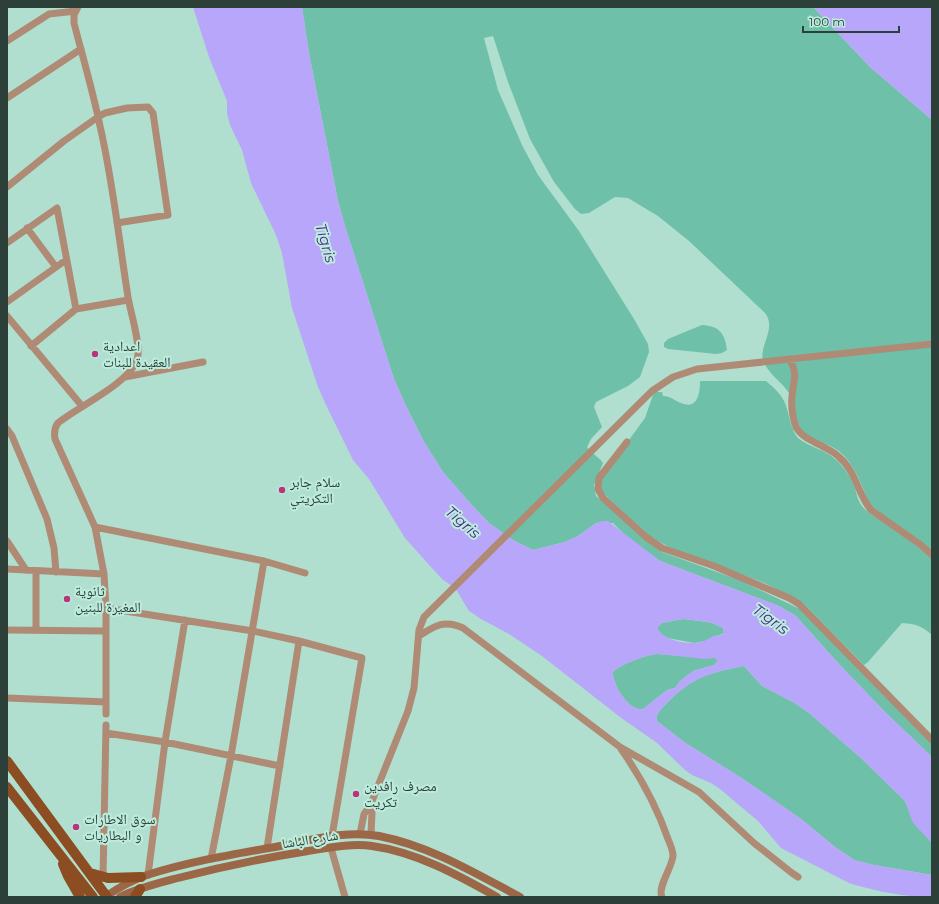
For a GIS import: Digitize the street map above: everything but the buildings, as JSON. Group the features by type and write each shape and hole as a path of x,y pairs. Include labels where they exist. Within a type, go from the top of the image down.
{"main road":[{"path":"7,761 106,897 123,885 144,876 211,859 332,836 360,834 372,835 405,843 441,857 520,897"},
{"path":"7,787 93,897"},
{"name":"شارع الباشا","path":"120,897 138,893 192,875 244,863 331,848 369,845 407,854 428,862 497,897"},
{"path":"62,858 68,876 80,897"},
{"path":"90,873 103,878 144,876"}],"street":[{"path":"7,41 49,14 77,9 74,19 98,116 117,223 128,300 136,333 138,357 135,365 125,377 58,423 55,427 54,434 94,527 104,574 106,608 106,714"},
{"path":"7,98 81,49"},
{"path":"7,186 98,116 105,113 145,106 148,107 153,113 168,215 117,223"},
{"path":"7,242 57,208 76,309"},
{"path":"27,228 56,267"},
{"path":"7,302 66,260"},
{"path":"31,346 76,309 128,300"},
{"path":"7,316 82,406"},
{"path":"360,834 364,814 370,806 408,711 414,688 422,620 429,611 652,391 673,377 697,369 932,344"},
{"path":"789,359 795,372 796,379 792,405 795,423 799,431 835,453 842,459 853,473 866,504 871,510 932,555"},
{"path":"125,377 203,362"},
{"path":"7,429 47,519 54,548 56,572"},
{"path":"626,442 599,478 598,489 603,498 646,537 662,548 714,566 789,598 799,604 932,740"},
{"path":"94,527 264,561 305,573"},
{"path":"7,541 26,570"},
{"path":"211,859 231,756 264,561"},
{"path":"7,569 104,574"},
{"path":"36,571 36,630"},
{"path":"106,608 253,631 299,641 362,658 332,836"},
{"path":"144,876 185,620"},
{"path":"419,636 436,625 447,623 463,628 620,747 699,792 754,843 798,877"},
{"path":"7,630 105,631"},
{"path":"267,848 299,641"},
{"path":"7,698 106,702"},
{"path":"103,878 106,725"},
{"path":"106,733 165,742 280,766"},
{"path":"620,747 641,781 665,829 672,851 671,862 661,891 662,897"},
{"path":"370,806 372,812 372,835"},
{"path":"331,848 345,897"}],"green space":[{"path":"302,7 813,7 870,67 932,120 932,551 872,507 853,468 845,456 834,448 806,434 802,430 797,421 789,393 771,373 763,360 763,349 769,331 768,319 765,313 689,241 658,216 628,198 615,197 589,213 581,214 575,209 554,182 530,139 508,82 493,36 484,38 498,90 522,145 538,175 579,231 648,344 649,352 640,377 628,386 596,402 594,407 602,427 591,439 587,447 603,463 594,485 596,496 662,552 739,580 800,609 932,744 932,757 885,712 796,616 779,606 660,561 626,536 613,523 596,523 578,536 565,542 533,550 513,540 489,523 443,472 424,442 394,379 345,226 338,201 309,53"},
{"path":"702,325 713,327 723,335 727,350 716,354 668,349 664,347 664,343 668,339"},
{"path":"700,381 766,381 774,388 784,401 794,431 798,438 835,459 849,475 862,506 871,514 916,545 932,559 932,635 925,629 918,626 902,623 864,665 803,603 762,582 671,548 649,536 602,492 600,484 604,474 645,418 654,392 662,392 663,396 687,405 691,404 697,399"},
{"path":"683,619 712,623 723,628 724,633 705,641 694,643 668,638 662,635 658,630 658,627 662,623"},
{"path":"657,654 715,658 718,660 714,665 693,671 680,681 675,688 667,690 643,709 638,709 627,702 622,696 615,683 613,672 621,666 634,660"},
{"path":"744,666 762,686 793,702 809,713 861,758 905,801 914,823 932,843 932,875 854,860 835,847 801,819 743,779 684,742 657,721 658,714 663,707 685,687 702,677"}],"water":[{"name":"Tigris","path":"193,7 302,7 309,53 338,201 345,226 394,379 424,442 443,472 489,523 513,540 533,550 565,542 578,536 596,523 608,521 660,561 779,606 796,616 885,712 932,757 932,843 913,823 905,801 861,758 809,713 793,702 762,686 744,666 702,677 685,687 663,707 658,714 657,721 684,742 743,779 801,819 835,847 854,860 932,875 932,897 890,893 849,883 781,848 758,821 720,789 685,770 657,743 620,717 542,656 509,634 469,611 455,588 443,580 405,538 369,479 353,460 318,387 292,308 282,253 276,235 251,183 242,150 230,125 227,113 227,101 209,57","holes":["683,619 712,623 723,628 724,633 713,636 703,642 690,643 666,637 658,630 658,627 662,623","657,654 706,659 715,658 718,660 714,665 693,671 680,681 675,688 667,690 643,709 638,709 627,702 622,696 615,683 613,672 621,666 634,660"]},
{"path":"813,7 932,7 932,120 870,67"}],"place":[{"name":"اعدادية العقيدة للبنات","path":"95,354"},
{"name":"سلام جابر التكريتي","path":"282,490"},
{"name":"ثانوية المغيرة للبنين","path":"67,599"},
{"name":"مصرف رافدين تكريت","path":"356,794"},
{"name":"سوق الاطارات و البطاريات","path":"76,827"}]}
